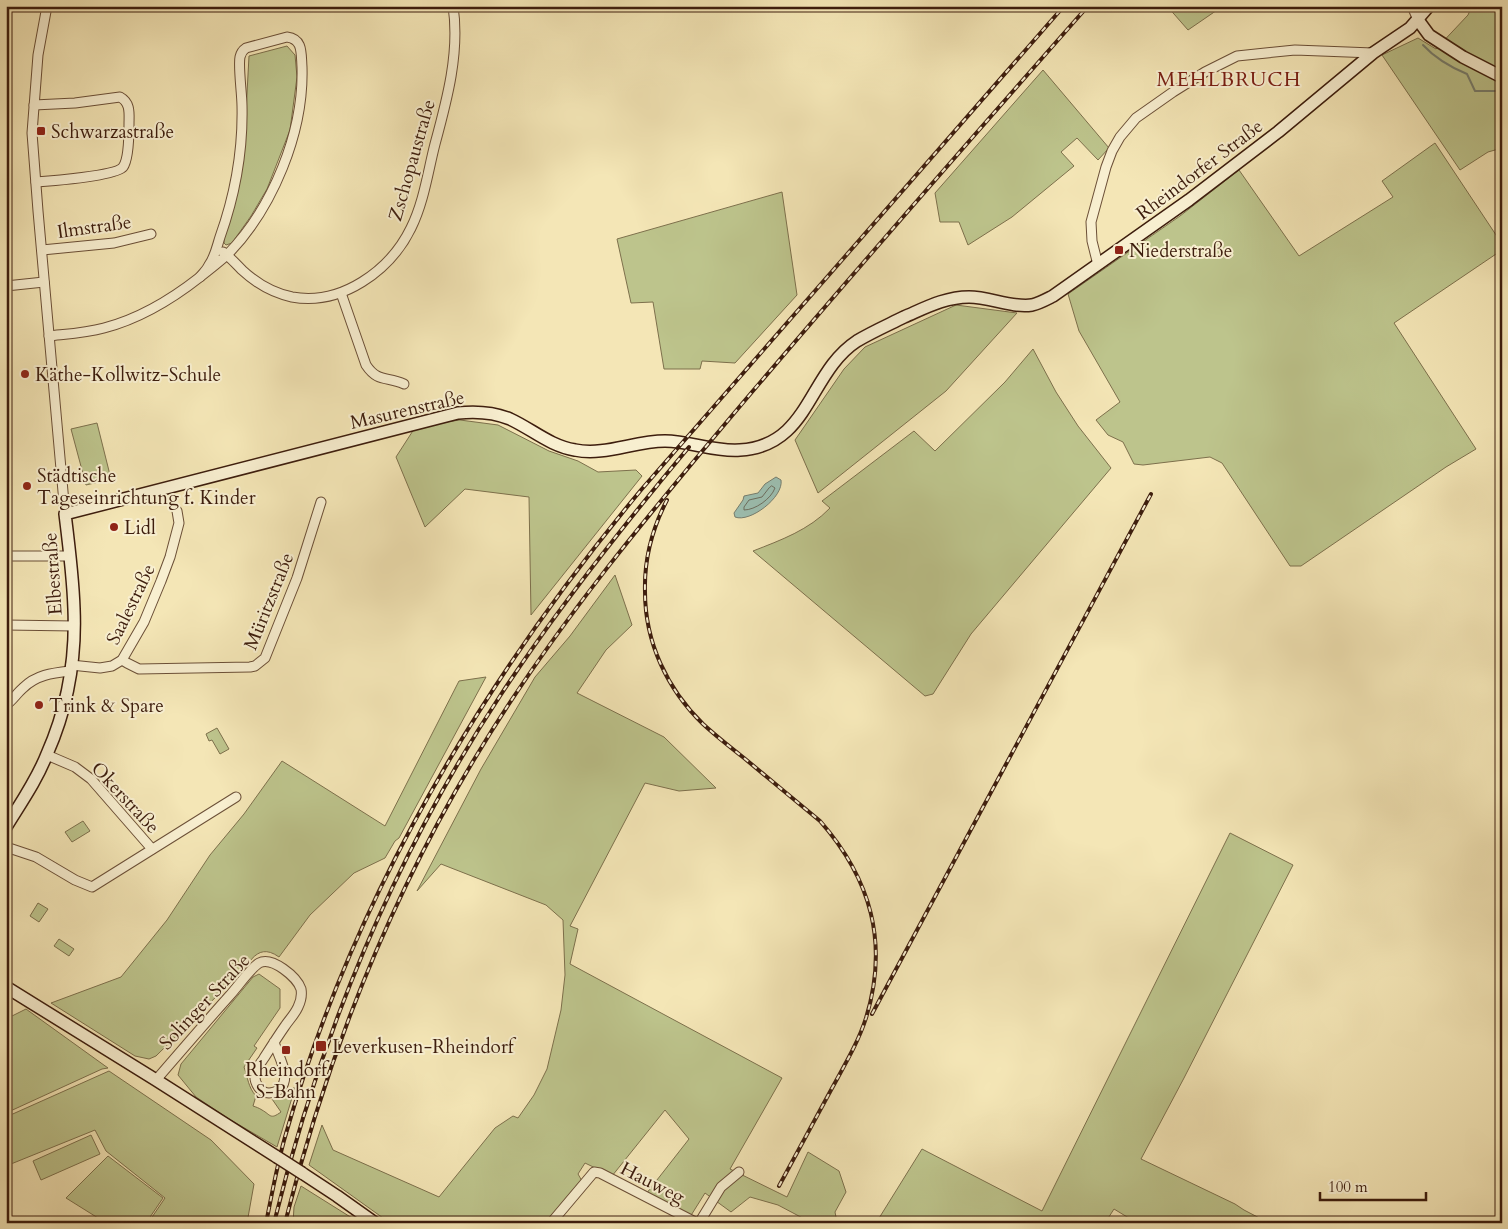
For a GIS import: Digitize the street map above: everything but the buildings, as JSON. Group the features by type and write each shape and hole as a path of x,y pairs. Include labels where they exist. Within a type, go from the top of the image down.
{"main road":[{"name":"Rheindorfer Straße","path":"967,297 1019,305 1033,304 1053,296 1189,200 1278,132 1373,53 1410,28 1429,6"},
{"path":"1418,20 1429,35 1463,57 1502,76"},
{"name":"Masurenstraße","path":"65,514 442,416 466,412 487,412 498,415 520,424 556,445 586,452 660,441 724,451 752,448 771,442 795,423 804,412 828,370 854,343 876,330 938,303 967,297"},
{"name":"Elbestraße","path":"6,828 47,755 60,720 70,668 74,609 65,514"},
{"path":"6,987 302,1173 375,1223"}],"street":[{"name":"Elbestraße","path":"47,6 38,55 32,133 65,514"},
{"name":"Zschopaustraße","path":"216,248 264,286 293,297 323,297 342,293 374,274 393,256 405,239 416,216 442,118 454,62 455,19 453,6"},
{"path":"1412,6 1418,20"},
{"path":"49,336 103,328 133,318 175,296 200,277 227,255 261,209 278,177 291,143 295,128 302,73 301,48 299,42 293,38 287,37 246,48 242,51 240,59 242,108 240,150 231,202 209,266 200,277"},
{"path":"1100,264 1097,260 1092,241 1091,222 1112,151 1120,137 1136,118 1205,72 1237,56 1295,50 1373,53"},
{"path":"34,104 75,103 120,97 126,100 129,106 129,132 126,160 123,167 101,175 36,182"},
{"name":"Ilmstraße","path":"42,250 114,243 151,234"},
{"path":"6,286 44,282"},
{"path":"342,293 366,365 371,373 384,380 395,380 404,384"},
{"name":"Müritzstraße","path":"122,660 139,669 250,666 261,662 265,658 289,600 321,502"},
{"name":"Saalestraße","path":"6,705 23,687 37,678 70,668 112,666 122,660 144,622 170,557 178,523 177,511"},
{"path":"6,556 70,556"},
{"path":"6,625 74,626"},
{"name":"Okerstraße","path":"47,755 74,767 91,779 152,849"},
{"name":"Okerstraße","path":"6,847 36,857 75,880 92,887 236,797"},
{"name":"Solinger Straße","path":"156,1080 236,987 261,962 269,961 276,964 299,983 302,997 298,1008 274,1042 257,1069 255,1075 258,1087 263,1092 268,1093 274,1093 279,1089 285,1078 274,1042"},
{"name":"Hauweg","path":"551,1223 594,1172 600,1173 698,1223 721,1187 739,1172"}],"green space":[{"path":"1167,6 1223,6 1188,30"},
{"path":"1472,6 1502,6 1502,148 1488,152 1460,170 1382,55 1418,38 1436,49 1468,15"},
{"path":"287,46 295,55 297,77 290,130 267,189 232,243 226,245 224,239 245,131 249,56"},
{"path":"1043,70 1109,148 1098,160 1077,138 1061,152 1074,166 1012,217 968,245 959,222 940,222 935,193"},
{"path":"1435,143 1502,244 1502,250 1394,323 1476,449 1446,467 1301,566 1290,566 1222,463 1210,457 1143,465 1134,464 1123,442 1108,435 1096,420 1120,402 1079,331 1068,294 1180,216 1239,170 1299,256 1393,197 1382,181"},
{"path":"782,192 797,295 735,363 702,361 700,369 664,369 653,302 631,303 617,239"},
{"path":"956,305 1017,313 946,391 818,493 795,440 844,369 865,347"},
{"path":"1033,349 1056,392 1078,426 1111,468 971,634 933,694 925,696 753,551 794,534 822,516 830,508 822,501 914,431 935,451 1005,382"},
{"path":"460,420 498,425 549,451 578,461 598,472 636,470 642,476 531,615 529,497 465,489 425,527 396,457 416,426"},
{"path":"97,423 111,479 86,485 71,429"},
{"path":"615,575 632,625 606,650 577,693 664,737 716,788 679,791 645,783 570,926 578,929 570,964 782,1078 730,1169 787,1197 808,1152 839,1171 846,1192 835,1212 837,1222 812,1223 778,1205 750,1197 731,1212 705,1193 690,1217 646,1194 689,1139 665,1110 612,1176 585,1163 578,1174 582,1181 547,1223 390,1223 309,1165 322,1125 333,1150 439,1197 495,1128 513,1116 518,1118 534,1095 547,1069 561,1010 565,975 563,920 546,905 441,864 417,891 481,769 535,677 570,636"},
{"path":"486,677 399,838 395,841 385,858 354,873 310,915 279,957 270,952 257,954 238,976 231,982 224,984 227,986 156,1056 149,1059 135,1056 51,1003 121,977 167,920 210,855 244,814 282,761 385,826 459,681"},
{"path":"217,728 229,749 220,754 212,740 209,741 206,734"},
{"path":"83,821 90,831 72,842 65,832"},
{"path":"1230,833 1293,865 1141,1159 1235,1204 1269,1223 1137,1223 1114,1209 1105,1223 876,1223 922,1149 1042,1211"},
{"path":"38,903 48,909 39,922 30,916"},
{"path":"59,939 74,949 69,956 54,946"},
{"path":"259,974 280,989 280,1008 254,1046 257,1048 244,1067 250,1086 256,1096 253,1106 271,1116 281,1112 272,1099 284,1096 295,1088 277,1147 196,1097 178,1075 181,1064 253,977"},
{"path":"26,1009 108,1068 102,1069 6,1113 6,1019"},
{"path":"109,1071 211,1140 254,1184 247,1223 148,1223 165,1198 106,1151 95,1130 6,1166 6,1117"},
{"path":"91,1135 100,1154 41,1180 33,1161"},
{"path":"108,1156 163,1198 146,1223 106,1223 66,1198"},
{"path":"301,1186 360,1223 293,1223 294,1207"}],"water":[{"path":"776,477 781,480 780,487 772,501 749,516 735,517 734,513 744,496 758,493 765,484"}],"waterway":[{"path":"1423,45 1443,62 1467,74 1475,91 1502,91"}],"railway":[{"path":"266,1223 285,1137 313,1048 347,962 386,877 429,795 477,715 528,638 583,563 641,490 1064,6"},
{"path":"285,1223 301,1162 340,1042 387,925 414,868 444,813 475,758 506,709 571,615 678,480 835,295 1088,6"},
{"path":"274,1223 314,1084 338,1017 364,950 426,820 500,696 544,632 639,507 689,447"},
{"path":"872,1014 1151,494"},
{"path":"667,500 650,544 645,580 646,611 649,629 660,664 679,696 703,724 820,821 838,843 852,866 863,889 871,913 875,938 876,964 873,990 863,1027 779,1186"}],"place":[{"name":"Schwarzastraße","path":"41,131"},
{"name":"Niederstraße","path":"1119,250"},
{"name":"Käthe-Kollwitz-Schule","path":"25,374"},
{"name":"Städtische Tageseinrichtung f. Kinder","path":"27,486"},
{"name":"Lidl","path":"114,527"},
{"name":"Trink & Spare","path":"39,705"},
{"name":"Leverkusen-Rheindorf","path":"321,1046"},
{"name":"Rheindorf S-Bahn","path":"286,1050"}],"district":[{"name":"MEHLBRUCH","path":"1229,79"}]}
